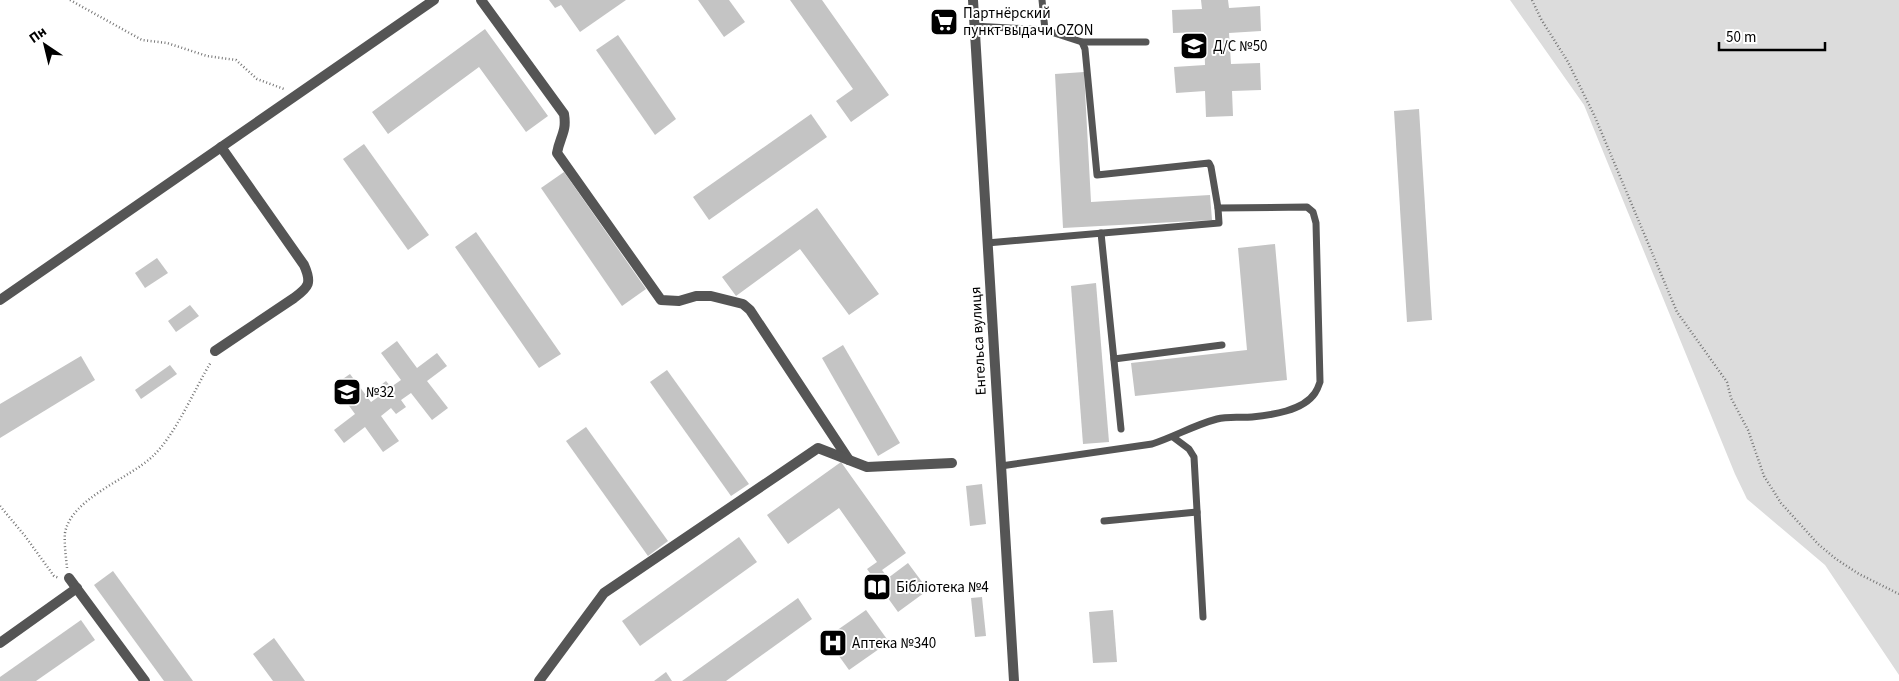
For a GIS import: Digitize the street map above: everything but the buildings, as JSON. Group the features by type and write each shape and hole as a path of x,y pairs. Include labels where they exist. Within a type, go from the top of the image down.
{"street":[{"path":"0,300 434,0"},
{"path":"481,0 564,114 566,126 556,153 661,300 679,301 696,296 711,296 742,304 750,310 849,460"},
{"name":"Енгельса вулиця","path":"973,0 1014,681"},
{"path":"215,352 305,290 309,283 309,276 304,265 222,147"},
{"path":"539,681 604,593 818,448 868,467 952,463"},
{"path":"69,578 145,681"},
{"path":"0,643 77,588"}],"lane":[{"path":"1042,0 1045,30"},
{"path":"974,26 1045,30 1082,42 1146,42"},
{"path":"987,243 1219,223 1212,166 1208,164 1097,175 1085,49 1082,42"},
{"path":"1001,466 1152,444 1219,418 1253,417 1283,412 1303,404 1315,393 1320,382 1316,223 1313,212 1308,207 1218,208"},
{"path":"1102,233 1121,429"},
{"path":"1114,359 1222,345"},
{"path":"1173,437 1189,449 1194,457 1203,616"},
{"path":"1104,521 1197,512"}],"path":[{"path":"70,0 142,40 167,43 207,56 236,60 257,79 297,94"},
{"path":"1532,0 1548,32 1568,62 1595,117 1677,312 1727,382 1731,398 1748,430 1764,476 1781,503 1818,544 1859,574 1899,594"},
{"path":"0,506 54,576 61,579 69,578 65,534 73,516 86,504 146,461 161,447 175,427 215,352"}],"shaded area":[{"path":"1510,0 1899,0 1899,675 1825,565 1747,499 1735,474 1584,105"}],"place":[{"name":"Партнёрский пункт выдачи OZON","path":"944,22"},
{"name":"Д/С №50","path":"1194,46"},
{"name":"№32","path":"347,392"},
{"name":"Бібліотека №4","path":"877,587"},
{"name":"Аптека №340","path":"833,643"}]}
